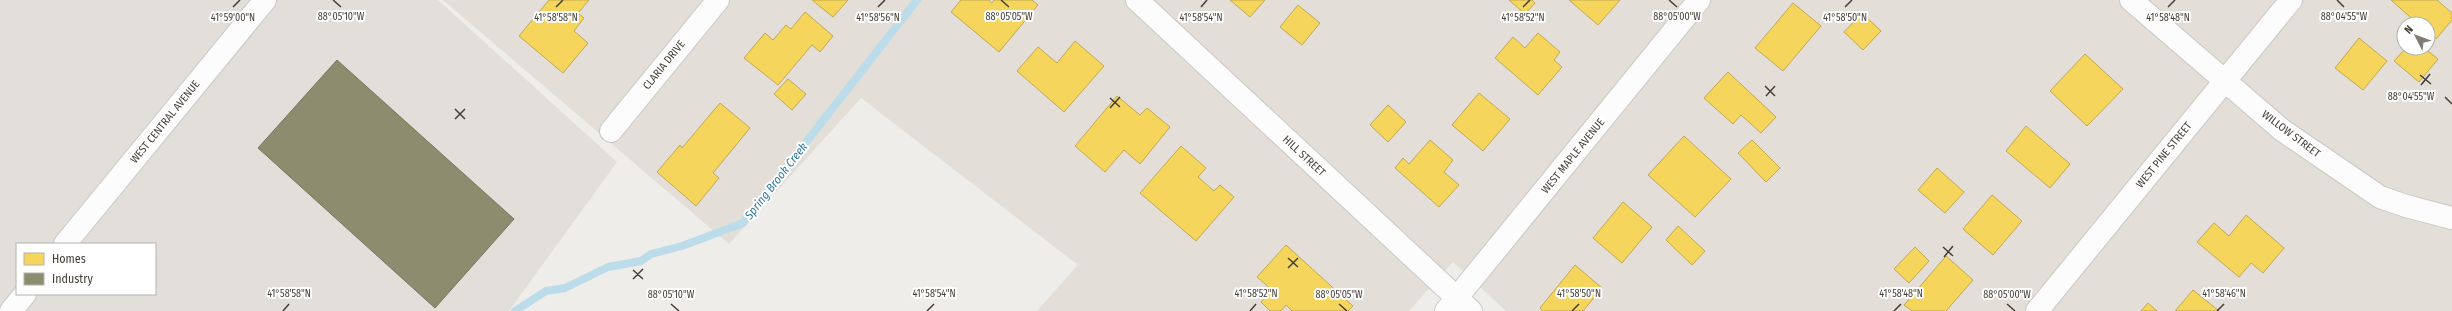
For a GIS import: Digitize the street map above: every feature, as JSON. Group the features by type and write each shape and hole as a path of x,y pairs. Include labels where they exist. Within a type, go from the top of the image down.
{"street":[{"name":"WEST CENTRAL AVENUE","path":"66,243 265,0"},
{"name":"CLARIA DRIVE","path":"611,131 718,0"},
{"name":"HILL STREET","path":"1137,0 1458,307"},
{"name":"WEST MAPLE AVENUE","path":"1458,307 1699,0"},
{"name":"WILLOW STREET","path":"2131,0 2282,130 2380,197 2406,206 2452,218"},
{"name":"WEST PINE STREET","path":"2037,311 2291,0"},
{"path":"11,311 24,295"}],"shaded area":[{"path":"0,0 438,0 617,162 509,311 0,311"},
{"path":"443,0 2452,0 2452,311 1506,311 1453,262 1409,311 1037,311 1078,265 861,98 729,244"}],"building: Homes":[{"path":"549,0 589,0 578,13 584,18 574,31 588,43 563,73 519,36"},
{"path":"812,0 848,0 833,17"},
{"path":"961,0 989,0 992,3 994,0 1032,0 1038,5 999,52 951,12"},
{"path":"1230,0 1265,0 1250,17"},
{"path":"1509,0 1532,0 1535,3 1525,14"},
{"path":"1569,0 1620,0 1598,25"},
{"path":"2391,0 2437,0 2452,13 2452,20 2436,39 2436,16 2409,16"},
{"path":"1793,3 1821,26 1783,71 1755,48"},
{"path":"1298,5 1320,23 1302,45 1280,27"},
{"path":"805,12 833,36 820,52 812,45 778,85 744,58 765,33 773,40 786,25 791,29"},
{"path":"1862,13 1881,31 1863,50 1844,32"},
{"path":"1538,33 1560,52 1554,60 1562,67 1538,95 1495,58 1513,37 1525,48"},
{"path":"2359,38 2387,61 2363,90 2335,68"},
{"path":"1075,41 1104,66 1064,112 1017,71 1038,47 1057,63"},
{"path":"2085,54 2123,89 2087,126 2050,91"},
{"path":"2399,56 2434,56 2438,59 2419,82 2394,61"},
{"path":"1728,72 1776,117 1761,133 1741,115 1733,124 1704,98"},
{"path":"788,79 806,94 792,110 774,94"},
{"path":"1479,93 1510,119 1483,151 1452,125"},
{"path":"1117,96 1140,115 1147,108 1170,127 1140,164 1124,150 1105,172 1075,146"},
{"path":"720,103 750,128 713,173 719,178 696,206 657,172 680,145 682,148"},
{"path":"1388,105 1406,122 1388,142 1370,125"},
{"path":"2026,126 2070,164 2050,188 2006,151"},
{"path":"1684,136 1731,179 1695,217 1648,175"},
{"path":"1430,140 1453,160 1444,172 1459,185 1439,207 1395,168 1403,158 1409,164"},
{"path":"1752,140 1780,168 1766,182 1738,153"},
{"path":"1181,146 1206,168 1198,177 1214,191 1220,185 1234,197 1196,241 1140,193"},
{"path":"1937,168 1964,192 1945,213 1918,190"},
{"path":"1992,195 2022,221 1993,255 1963,229"},
{"path":"1623,202 1652,227 1622,263 1593,238"},
{"path":"2246,215 2284,248 2263,273 2251,263 2239,277 2197,242 2214,223 2229,236"},
{"path":"1678,226 1705,251 1692,265 1666,240"},
{"path":"1286,245 1353,306 1348,311 1292,311 1286,305 1281,311 1270,311 1261,302 1272,290 1257,277"},
{"path":"1915,247 1929,261 1909,283 1894,269"},
{"path":"1946,256 1973,280 1946,311 1912,311 1904,305"},
{"path":"1575,265 1602,288 1583,311 1543,311 1540,308"},
{"path":"2193,290 2219,311 2175,311"},
{"path":"2148,303 2157,311 2141,311"}],"building: Industry":[{"path":"337,60 514,219 435,308 258,148"}],"waterway":[{"name":"Spring Brook Creek","path":"515,311 546,291 565,288 608,267 641,261 651,254 682,246 743,223 917,0"}]}
